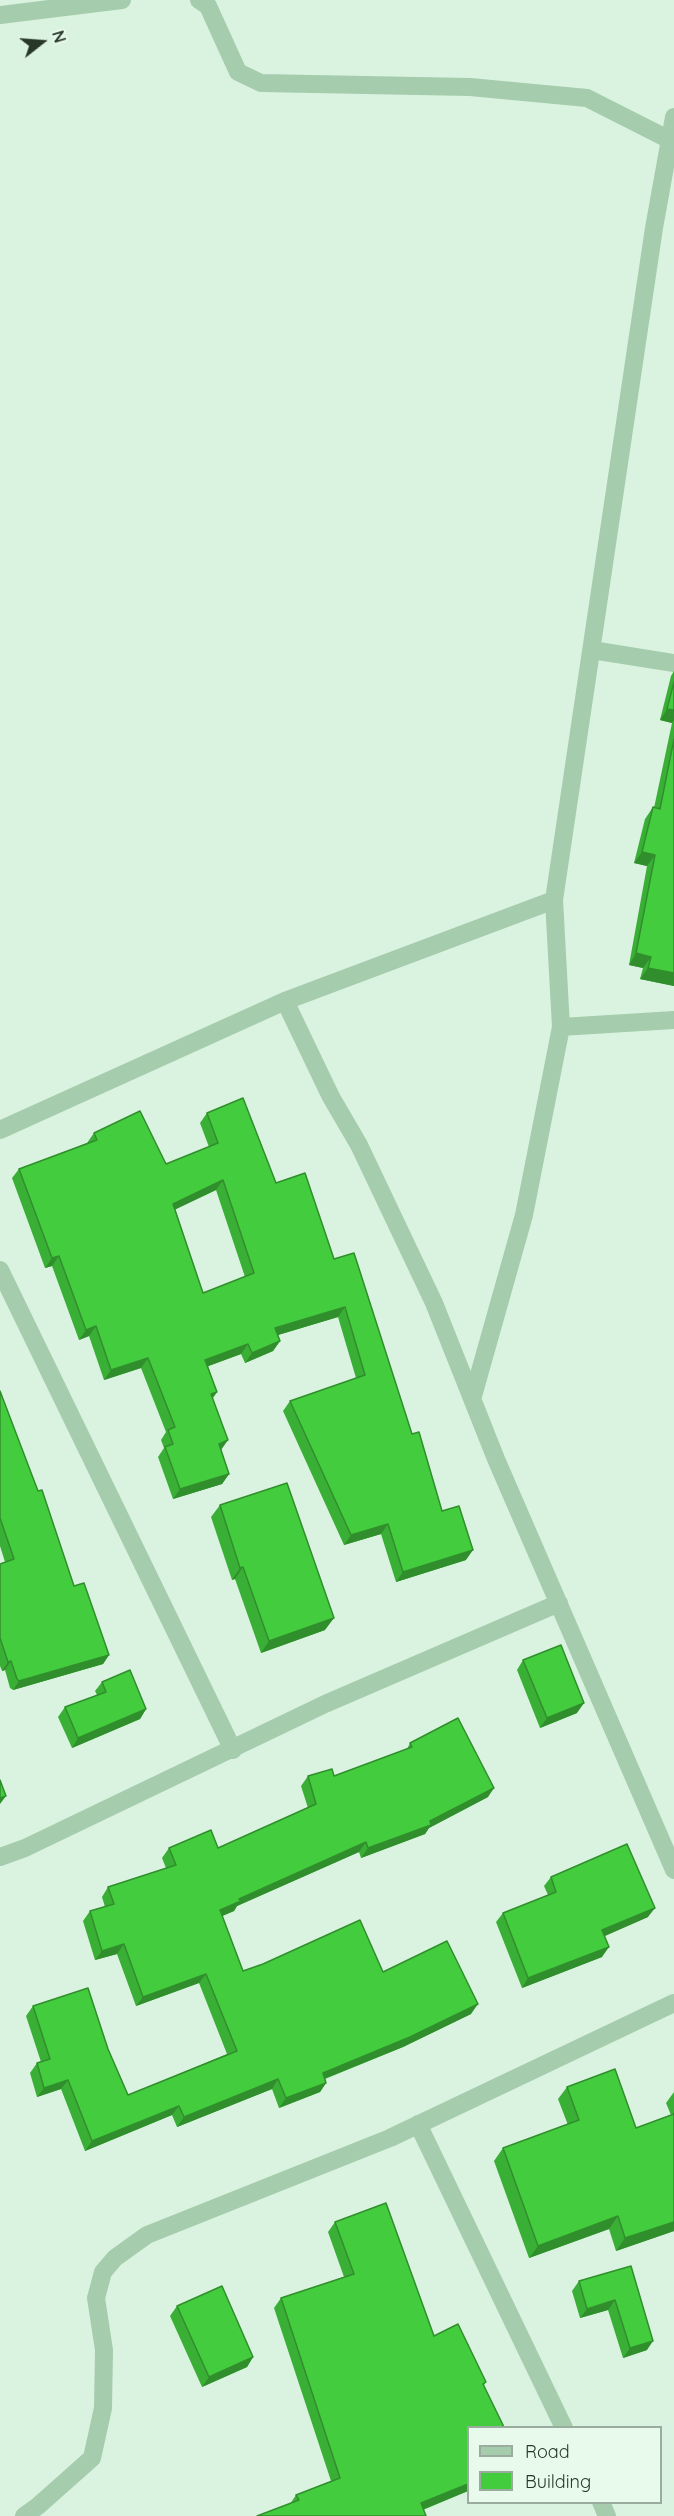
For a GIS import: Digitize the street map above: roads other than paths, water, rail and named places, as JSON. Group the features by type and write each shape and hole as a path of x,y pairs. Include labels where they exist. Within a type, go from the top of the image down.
{"street":[{"path":"0,15 122,0"},
{"path":"199,0 208,6 238,72 261,83 470,87 587,98 670,140"},
{"path":"473,1396 524,1215 561,1028 554,900 654,228 674,117"},
{"path":"592,650 674,663"},
{"path":"0,1130 285,1001 554,900"},
{"path":"285,1001 331,1097 359,1145 434,1303 473,1396 496,1459 674,1870"},
{"path":"561,1028 674,1020"},
{"path":"0,1270 232,1750"},
{"path":"0,1857 25,1848 324,1704 559,1603"},
{"path":"24,2516 92,2458 104,2408 104,2350 96,2298 103,2272 116,2258 147,2235 418,2124 674,2002"},
{"path":"418,2124 564,2426"}]}
